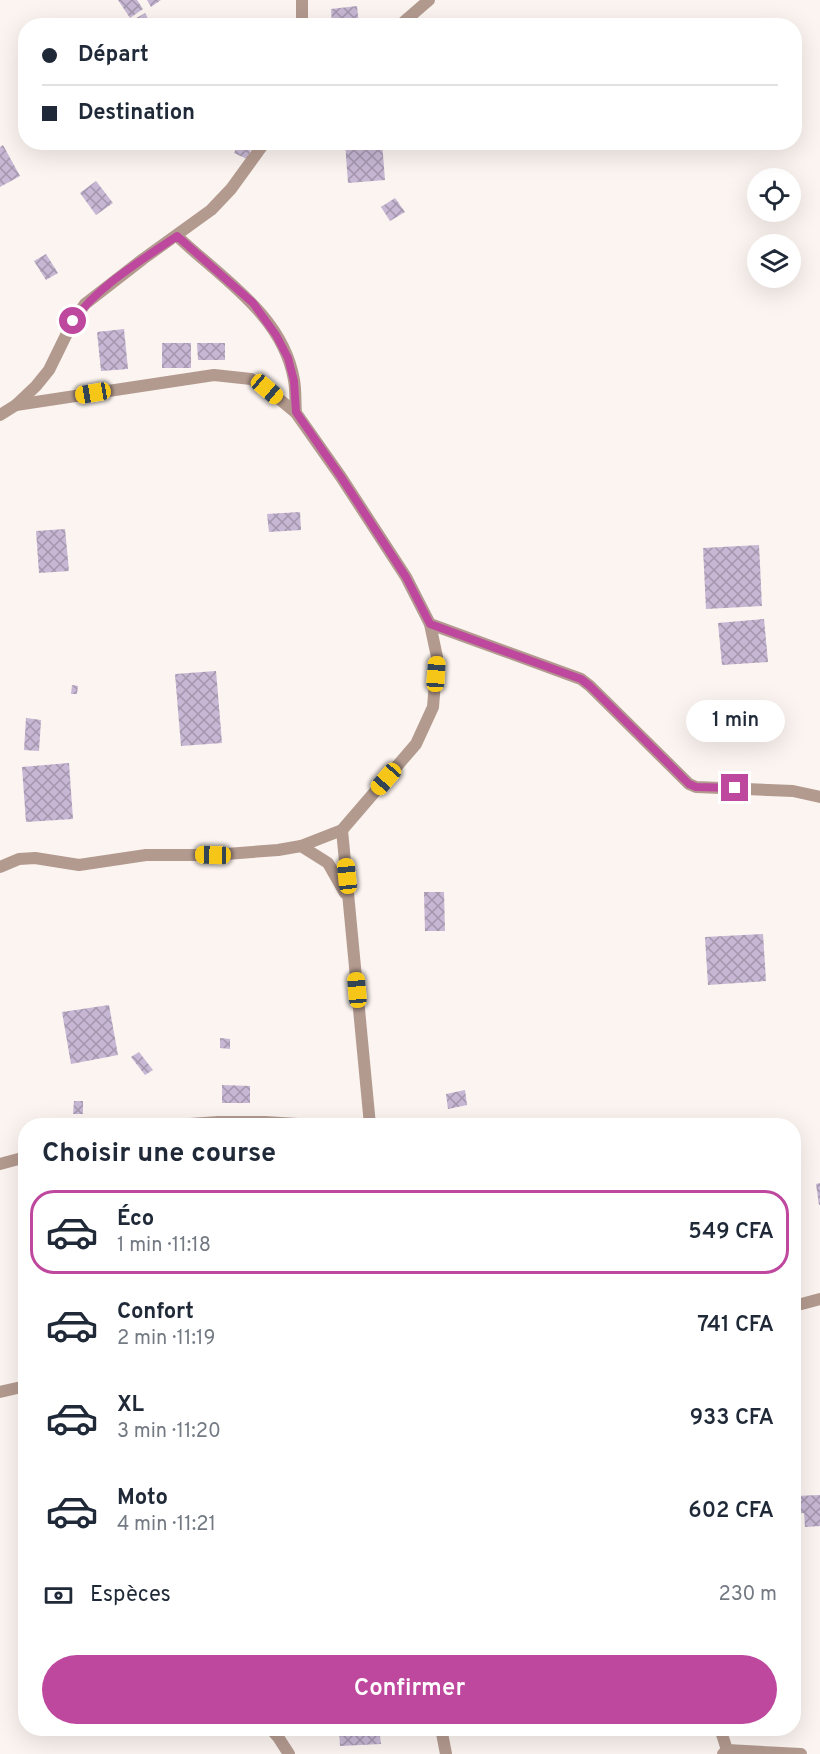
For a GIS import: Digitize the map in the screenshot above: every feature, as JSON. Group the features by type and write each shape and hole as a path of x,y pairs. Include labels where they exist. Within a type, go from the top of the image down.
{"street":[{"path":"302,0 302,18"},
{"path":"408,18 429,0"},
{"path":"0,415 16,405 49,370 73,321 86,303 212,210 260,150"},
{"path":"177,236 253,303 276,335 288,358 294,381 296,412"},
{"path":"0,867 19,860 35,858 79,865 146,855 213,855 278,850 301,846 342,830 416,744 434,707 437,657 430,624 406,577 341,477 296,412 251,379 214,375 16,405"},
{"path":"430,624 581,679 689,784 696,787 793,791 820,797"},
{"path":"342,830 369,1118"},
{"path":"301,846 328,863 349,900"},
{"path":"0,1164 18,1159"},
{"path":"801,1304 820,1299"},
{"path":"0,1392 18,1388"},
{"path":"277,1736 289,1754"},
{"path":"443,1736 446,1754"},
{"path":"722,1736 725,1752 801,1754"}],"building":[{"path":"118,0 137,0 143,9 130,18"},
{"path":"147,0 161,0 151,7"},
{"path":"357,6 358,18 332,18 331,9"},
{"path":"145,13 148,18 136,18"},
{"path":"3,145 20,176 0,187 0,147"},
{"path":"235,150 251,150 247,159 234,153"},
{"path":"346,150 383,150 385,180 348,183"},
{"path":"96,181 113,203 96,215 80,193"},
{"path":"395,198 405,212 390,221 381,207"},
{"path":"46,254 58,273 46,280 34,261"},
{"path":"124,329 128,369 101,371 97,332"},
{"path":"162,343 191,343 191,368 162,368"},
{"path":"197,343 225,343 225,360 198,360"},
{"path":"300,512 301,530 269,532 267,514"},
{"path":"65,529 69,571 39,573 36,531"},
{"path":"759,545 762,606 706,609 703,548"},
{"path":"764,619 768,662 722,665 718,623"},
{"path":"216,671 222,743 181,746 175,674"},
{"path":"72,685 78,686 77,694 71,694"},
{"path":"26,718 41,720 39,751 24,750"},
{"path":"69,763 73,819 26,822 22,767"},
{"path":"424,892 444,892 445,931 425,931"},
{"path":"763,934 766,981 708,985 705,937"},
{"path":"109,1005 118,1055 71,1064 62,1012"},
{"path":"220,1038 230,1039 230,1049 220,1048"},
{"path":"139,1052 153,1070 145,1075 131,1057"},
{"path":"222,1085 250,1086 250,1103 222,1103"},
{"path":"465,1090 467,1105 448,1109 446,1094"},
{"path":"74,1101 83,1101 83,1114 73,1114"},
{"path":"820,1183 820,1205 819,1205 816,1184"},
{"path":"820,1495 820,1526 805,1527 804,1513 801,1513 801,1496"},
{"path":"339,1736 380,1736 381,1744 340,1746"}],"route":[{"path":"73,321 86,303 177,236 253,303 276,335 288,358 294,381 296,412 406,577 430,624 581,679 689,784 696,787 735,788"}]}
